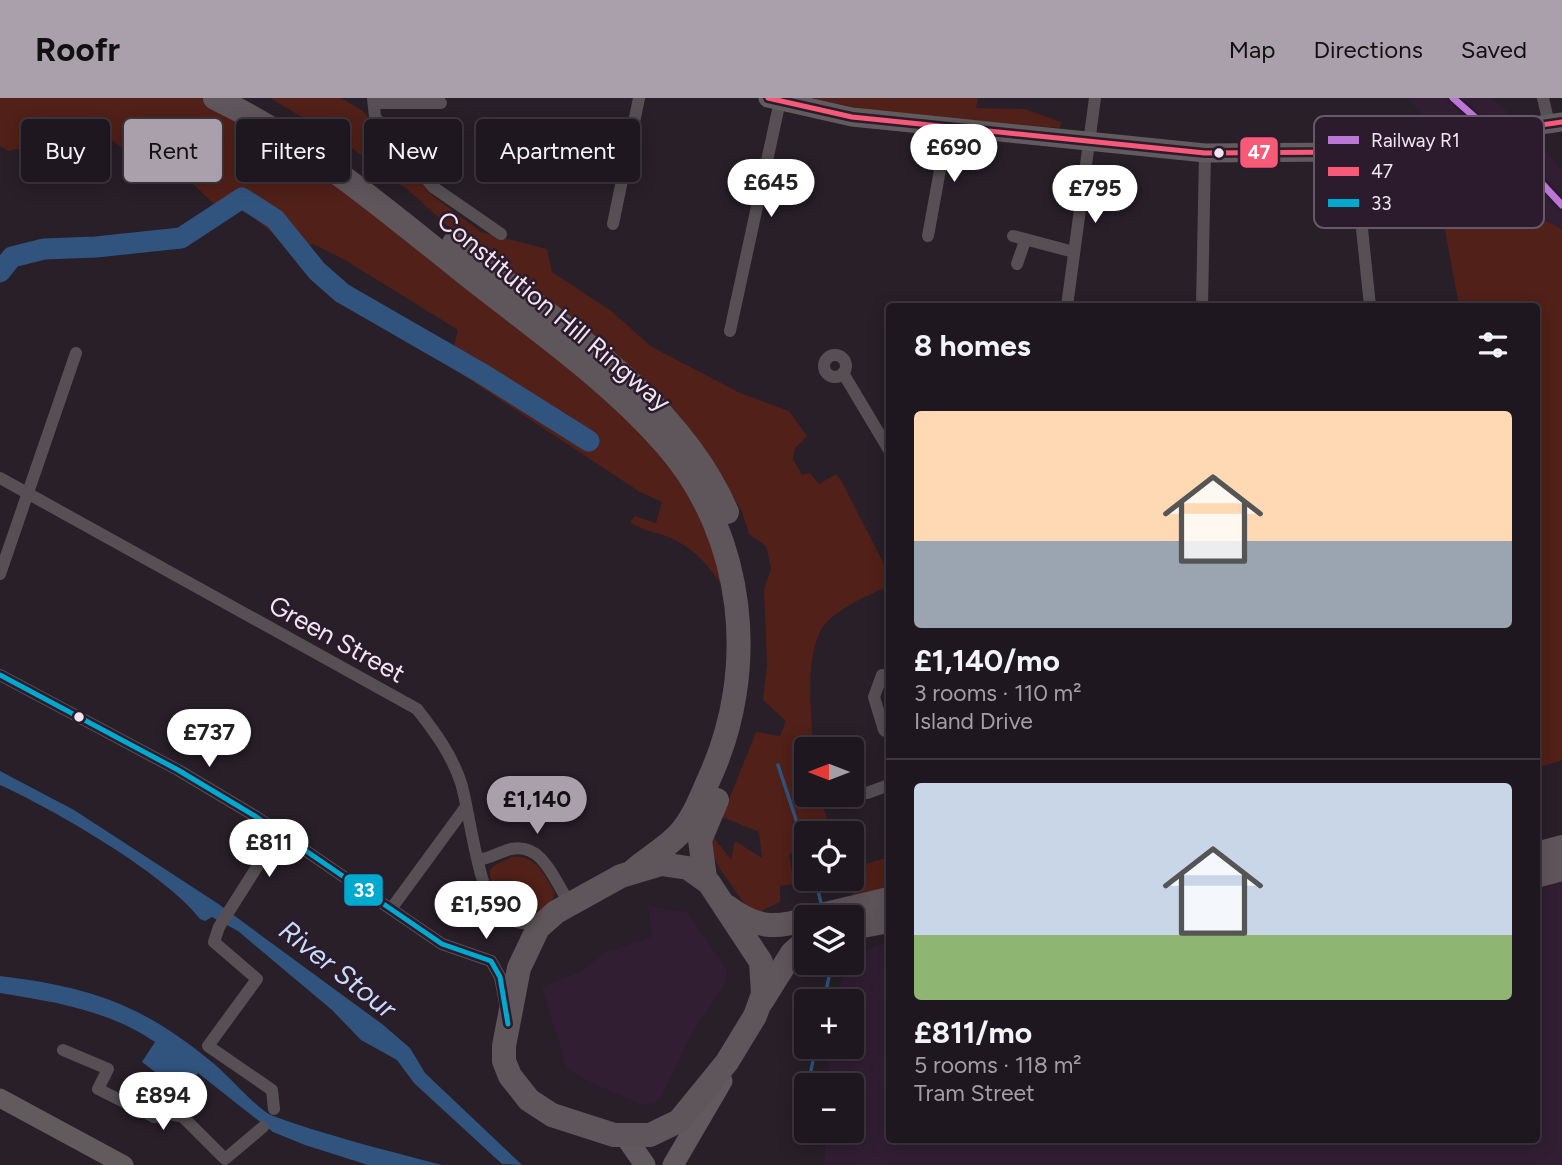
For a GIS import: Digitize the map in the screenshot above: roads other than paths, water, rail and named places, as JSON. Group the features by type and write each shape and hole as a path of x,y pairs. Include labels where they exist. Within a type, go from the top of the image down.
{"highway":[{"name":"Constitution Hill Ringway","path":"215,98 282,134 330,167 572,359 653,431 682,466 705,504 724,550 735,592 739,663 735,701 720,755 691,816 678,835 634,870"},
{"name":"Constitution Hill Ringway","path":"248,98 330,147 594,353 673,426 710,478 745,560 754,613 755,663 751,701 741,743 700,840 705,878"},
{"path":"1540,853 1562,847"},
{"path":"759,1007 764,987 761,962 705,878 693,870 673,865 634,870 556,912 542,924 523,957 508,1024 504,1061 523,1095 552,1115 625,1136 650,1135 679,1121 727,1062 794,951"},
{"path":"1540,875 1562,869"},
{"path":"864,912 886,901"},
{"path":"722,902 759,925 783,927 794,923"},
{"path":"864,919 886,920"}],"main road":[{"path":"673,1165 723,1079 727,1062"},
{"path":"625,1136 645,1165"}],"street":[{"path":"613,224 639,98"},
{"path":"1067,303 1095,98"},
{"path":"1543,98 1547,124"},
{"path":"730,331 774,99 852,117 1091,139 1205,153 1314,152"},
{"path":"441,103 373,100 375,117 433,187 501,234"},
{"path":"928,236 948,126"},
{"path":"1202,303 1205,153"},
{"path":"1362,228 1370,303"},
{"path":"1017,264 1019,238 1074,252"},
{"path":"0,574 76,353"},
{"path":"843,373 886,445"},
{"name":"Green Street","path":"0,478 417,709 440,739 461,783 488,896 499,913 515,922 542,924"},
{"path":"0,675 178,770 279,832 442,944 494,964 502,985 508,1024"},
{"path":"886,677 882,676 874,697 886,731"},
{"path":"867,793 886,786"},
{"path":"391,909 465,808"},
{"path":"274,1109 272,1090 208,1046 257,979 214,942 219,928 279,832"},
{"path":"479,860 512,849 530,851 543,860 564,894"},
{"path":"63,1050 108,1069 98,1089 154,1117 169,1114 183,1117 225,1163 264,1127"},
{"path":"0,1098 124,1165"}],"water":[{"path":"0,771 74,810 217,903 382,1024 410,1048 425,1073 522,1165 502,1164 414,1083 397,1060 361,1040 332,1010 238,931 212,917 205,921 200,919 184,901 136,863 78,826 0,785"},
{"path":"0,976 61,986 114,1001 138,1012 187,1043 219,1068 260,1108 273,1116 442,1165 368,1165 305,1145 273,1132 198,1073 184,1094 142,1062 155,1042 100,1015 61,1004 0,993"}],"waterway":[{"path":"0,272 12,257 44,249 96,247 181,238 242,198 275,219 317,271 342,293 481,373 589,441"},
{"path":"778,765 796,821"},
{"path":"818,891 822,905"},
{"path":"826,989 829,975"},
{"path":"810,1073 813,1059"}],"rail line":[{"name":"R1","path":"1453,98 1473,116"},
{"name":"R1","path":"1544,186 1562,205"}],"water label":[{"name":"River Stour","path":"338,969"}]}
